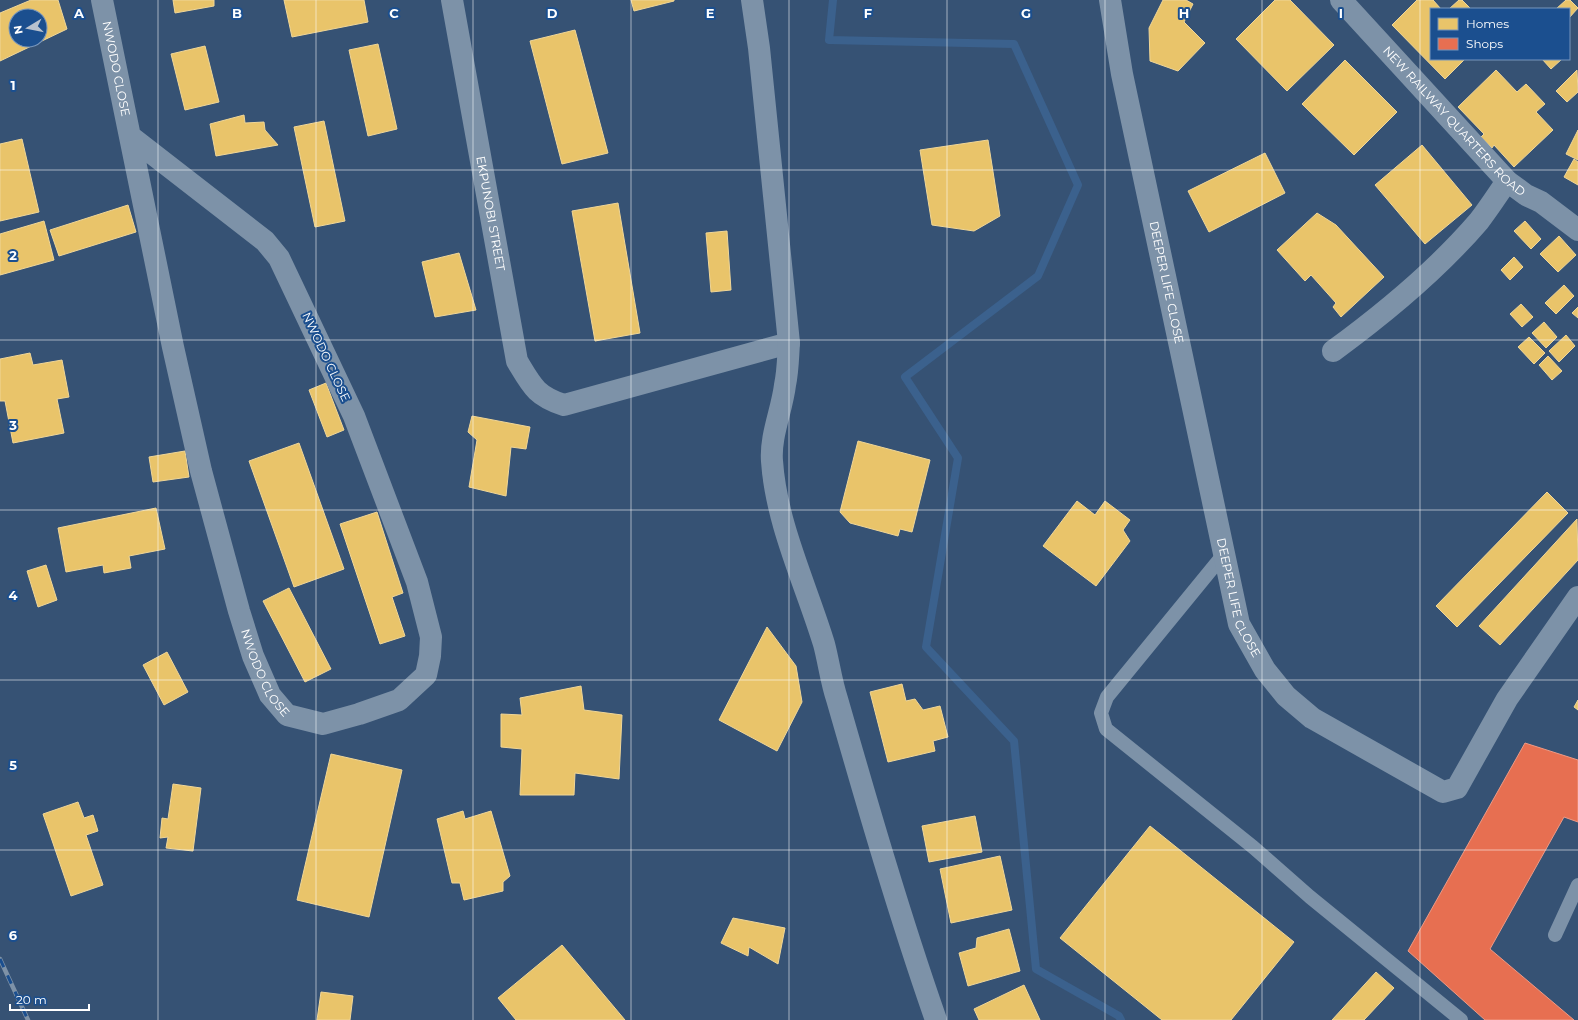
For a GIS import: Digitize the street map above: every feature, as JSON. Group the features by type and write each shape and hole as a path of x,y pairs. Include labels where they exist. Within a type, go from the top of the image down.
{"street":[{"name":"NWODO CLOSE","path":"102,0 173,347 201,471 239,611 253,656 270,695 287,715 323,724 359,714 399,700 426,675 430,656 431,637 417,582 354,416 279,258 265,241 131,137"},
{"name":"EKPUNOBI STREET","path":"452,0 518,361 532,387 547,400 564,405 789,343"},
{"path":"752,0 759,48 789,343 785,386 774,438 772,459 774,480 786,530 812,604 826,653 836,697 870,816 910,944 936,1020"},
{"name":"DEEPER LIFE CLOSE","path":"1110,0 1122,74 1239,624 1265,670 1286,696 1312,718 1443,792 1457,788 1507,699 1578,596"},
{"name":"NEW RAILWAY QUARTERS ROAD","path":"1341,0 1507,181 1541,202 1578,230"},
{"path":"1333,351 1369,324 1411,289 1479,221 1507,181"}],"lane":[{"path":"1224,554 1107,697 1101,713 1106,729 1253,847 1310,897 1461,1020"},
{"path":"1555,935 1578,885"}],"building: Homes":[{"path":"31,0 58,0 67,29 48,38 48,8 12,8"},
{"path":"173,0 214,0 214,6 175,13"},
{"path":"284,0 364,0 368,22 292,37"},
{"path":"631,0 674,0 674,1 634,11"},
{"path":"1163,0 1186,0 1193,4 1184,22 1205,43 1178,71 1150,61 1149,28"},
{"path":"1275,0 1290,0 1334,45 1287,91 1236,39"},
{"path":"1417,0 1433,0 1440,8 1430,8 1430,60 1464,60 1445,79 1392,25"},
{"path":"1459,0 1462,0 1470,8 1450,8"},
{"path":"1566,0 1570,0 1578,8 1570,17 1570,8 1557,8"},
{"path":"8,10 8,48 27,48 0,61 0,13"},
{"path":"575,30 608,153 562,164 530,41"},
{"path":"378,44 397,129 368,136 349,50"},
{"path":"205,46 219,102 185,110 171,54"},
{"path":"1345,60 1397,112 1354,155 1302,104"},
{"path":"1543,60 1561,60 1551,69"},
{"path":"1496,70 1517,92 1526,84 1545,104 1536,112 1553,130 1514,167 1494,145 1492,148 1481,137 1484,134 1458,107"},
{"path":"1577,70 1578,92 1567,102 1556,91"},
{"path":"244,115 245,123 264,122 265,130 278,145 216,156 210,124"},
{"path":"324,121 345,221 315,227 294,127"},
{"path":"1578,130 1578,160 1566,154"},
{"path":"22,139 39,212 0,221 0,144"},
{"path":"988,140 1000,216 974,231 932,225 920,150"},
{"path":"1422,145 1472,205 1425,244 1375,185"},
{"path":"1265,153 1285,193 1209,232 1188,191"},
{"path":"1574,159 1578,162 1578,185 1564,177"},
{"path":"618,203 640,333 595,341 572,211"},
{"path":"128,205 136,232 59,256 50,230"},
{"path":"1317,213 1336,225 1384,277 1341,317 1333,307 1336,303 1311,275 1305,281 1277,250"},
{"path":"44,221 54,260 0,275 0,234"},
{"path":"1525,221 1541,239 1531,249 1514,231"},
{"path":"727,231 731,290 711,292 706,233"},
{"path":"1559,236 1576,255 1558,272 1540,254"},
{"path":"459,253 476,310 435,317 422,262"},
{"path":"1514,257 1523,267 1510,280 1501,270"},
{"path":"1564,285 1574,296 1556,314 1545,303"},
{"path":"1521,304 1533,317 1522,327 1510,314"},
{"path":"1578,307 1578,318 1572,313"},
{"path":"1544,322 1557,337 1546,348 1532,333"},
{"path":"1566,335 1575,346 1559,362 1549,351"},
{"path":"1529,337 1545,353 1534,364 1518,347"},
{"path":"30,353 33,365 62,360 69,397 57,399 64,433 13,443 5,401 0,401 0,359"},
{"path":"1548,356 1562,371 1552,380 1539,365"},
{"path":"326,383 344,430 327,437 309,390"},
{"path":"472,416 530,427 526,449 511,447 506,496 469,487 477,440 468,432"},
{"path":"858,441 930,460 912,532 900,529 898,536 850,523 840,512"},
{"path":"299,443 344,569 294,587 249,461"},
{"path":"185,451 189,477 153,482 149,457"},
{"path":"1547,492 1568,513 1457,627 1436,606"},
{"path":"1077,501 1095,515 1105,501 1130,520 1123,530 1130,541 1096,586 1043,546"},
{"path":"156,508 165,549 129,556 131,568 104,573 103,565 66,572 58,528"},
{"path":"377,512 403,593 392,597 405,636 380,644 340,524"},
{"path":"1577,519 1578,560 1500,645 1479,626"},
{"path":"46,565 57,600 38,607 27,571"},
{"path":"289,588 331,669 305,682 263,601"},
{"path":"767,627 796,666 802,702 777,751 719,720"},
{"path":"167,652 188,692 164,705 143,665"},
{"path":"902,684 906,701 915,699 923,710 940,706 948,737 933,741 935,751 888,762 870,692"},
{"path":"581,686 584,710 622,715 619,779 575,773 574,795 520,795 522,749 501,747 501,714 522,715 520,698"},
{"path":"1578,700 1578,710 1574,707"},
{"path":"331,754 402,770 369,917 297,900"},
{"path":"173,784 201,788 193,851 166,848 168,837 160,838 162,818 168,819"},
{"path":"78,802 84,818 93,815 98,831 86,835 103,885 71,896 43,814"},
{"path":"463,811 465,819 491,811 510,876 503,882 503,891 464,900 460,883 452,883 437,819"},
{"path":"975,816 982,852 929,862 922,826"},
{"path":"1150,826 1294,942 1231,1020 1162,1020 1060,938"},
{"path":"1000,856 1012,910 951,923 940,869"},
{"path":"733,918 785,928 778,964 749,947 748,956 721,943"},
{"path":"1009,929 1020,971 968,986 959,953 976,948 977,938"},
{"path":"562,945 625,1020 516,1020 498,998"},
{"path":"1376,972 1394,988 1364,1020 1332,1020"},
{"path":"1024,985 1040,1020 979,1020 974,1009"},
{"path":"321,992 353,996 350,1020 317,1020"}],"building: Shops":[{"path":"1525,743 1578,760 1578,822 1564,817 1490,949 1574,1020 1485,1020 1408,951"}],"waterway":[{"path":"833,0 829,40 1014,44 1078,185 1038,276 905,377 958,458 926,647 1014,741 1036,969 1119,1016 1121,1020"}],"railway":[{"path":"0,959 28,1020"}]}
